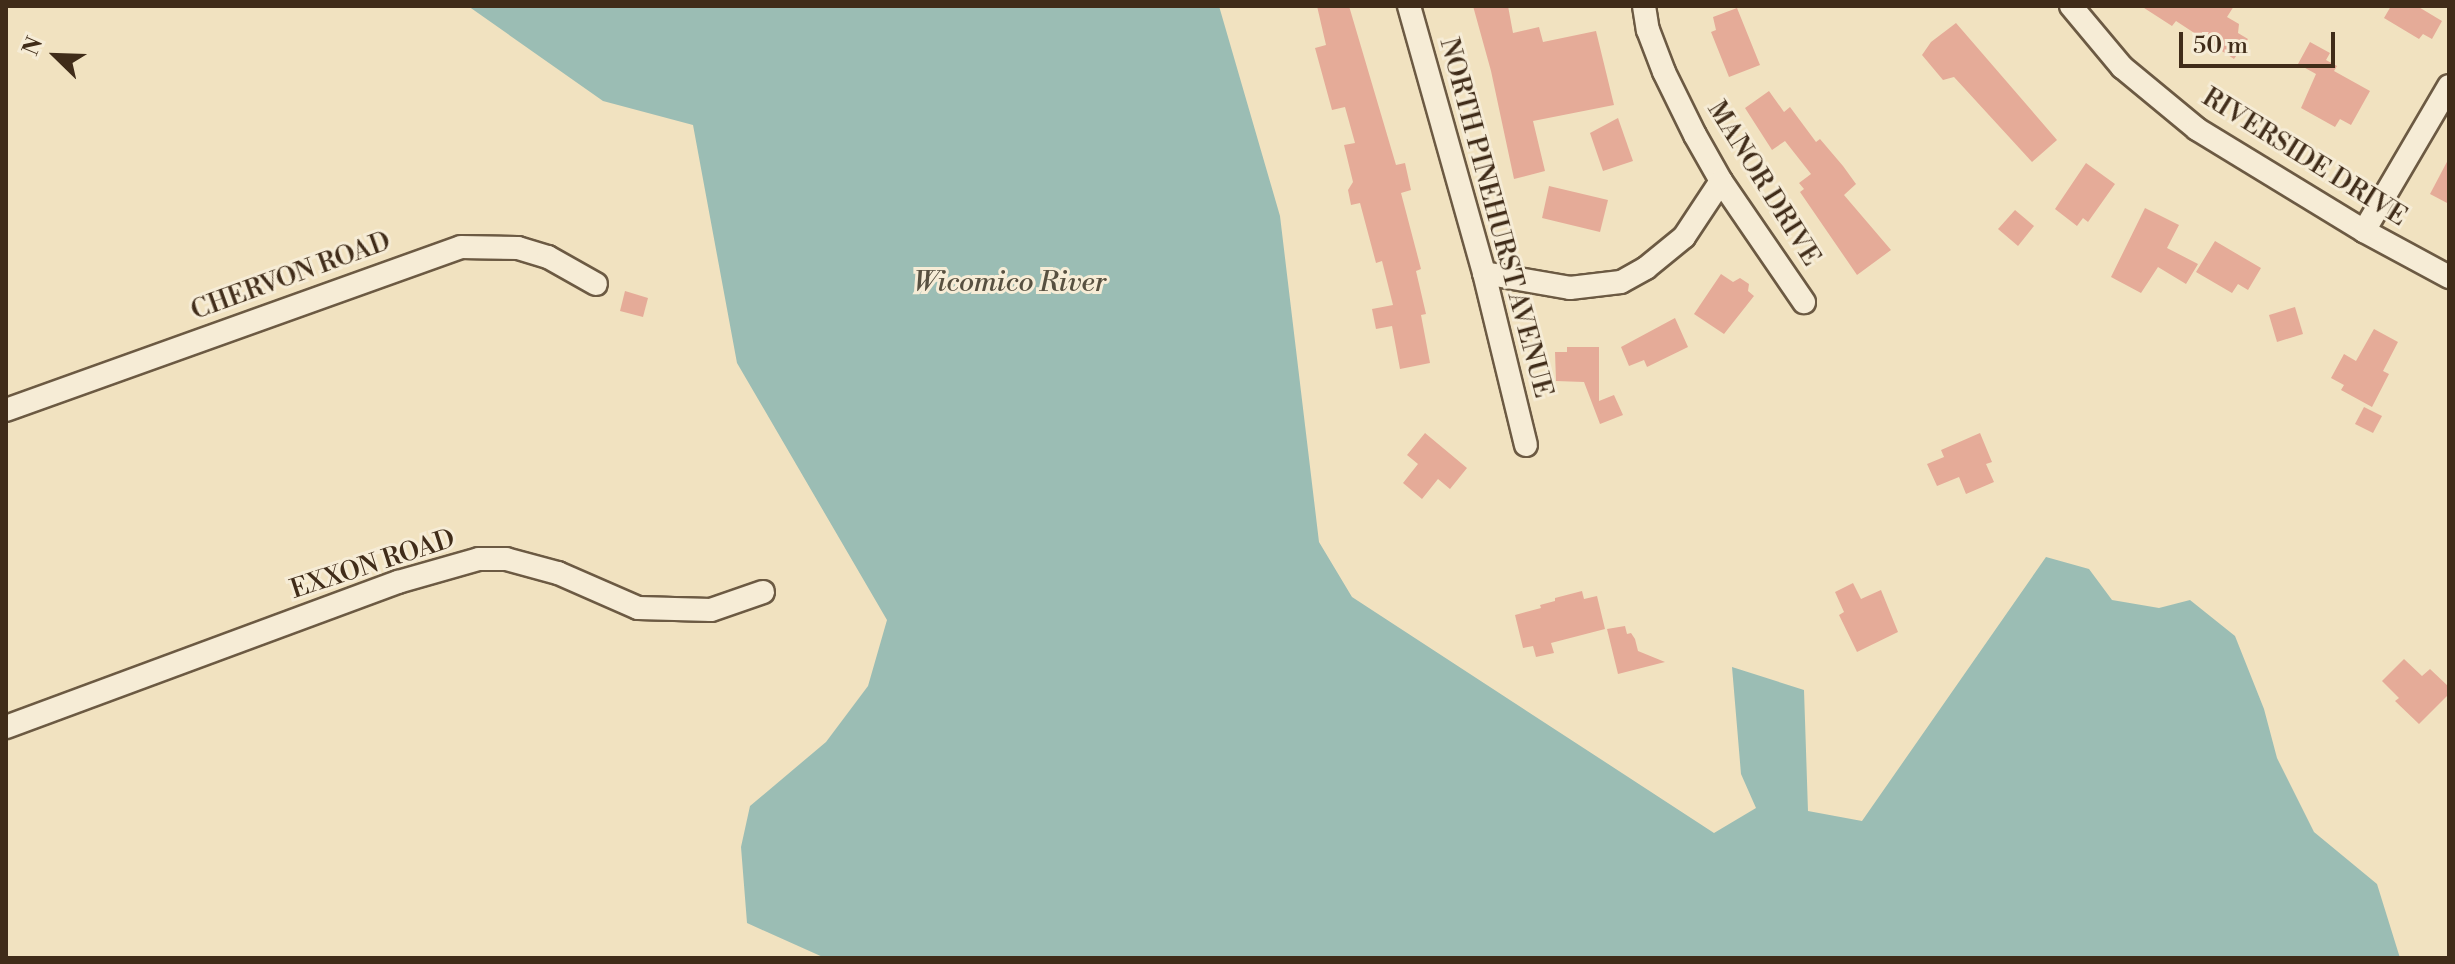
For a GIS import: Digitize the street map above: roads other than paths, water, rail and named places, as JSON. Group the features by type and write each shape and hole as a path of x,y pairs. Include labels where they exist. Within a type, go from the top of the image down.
{"street":[{"name":"NORTH PINEHURST AVENUE","path":"1409,6 1484,273 1526,445"},
{"name":"MANOR DRIVE","path":"1644,6 1648,30 1664,72 1721,181 1804,302"},
{"name":"RIVERSIDE DRIVE","path":"2071,6 2122,67 2197,129 2364,231 2449,277"},
{"path":"2364,231 2449,86"},
{"path":"1484,273 1570,288 1621,282 1646,268 1684,237 1721,181"},
{"name":"CHERVON ROAD","path":"6,410 461,247 518,248 548,257 596,284"},
{"name":"EXXON ROAD","path":"6,727 398,582 479,559 506,559 558,573 638,608 711,610 763,592"}],"water":[{"name":"Wicomico River","path":"468,6 1219,6 1280,216 1319,542 1352,597 1714,833 1756,808 1741,774 1732,667 1804,690 1808,811 1862,821 2046,557 2089,569 2112,600 2159,608 2190,600 2235,636 2264,709 2277,758 2314,832 2377,884 2400,958 825,958 747,923 741,847 750,806 826,742 868,686 887,620 737,363 693,125 603,101"}]}
